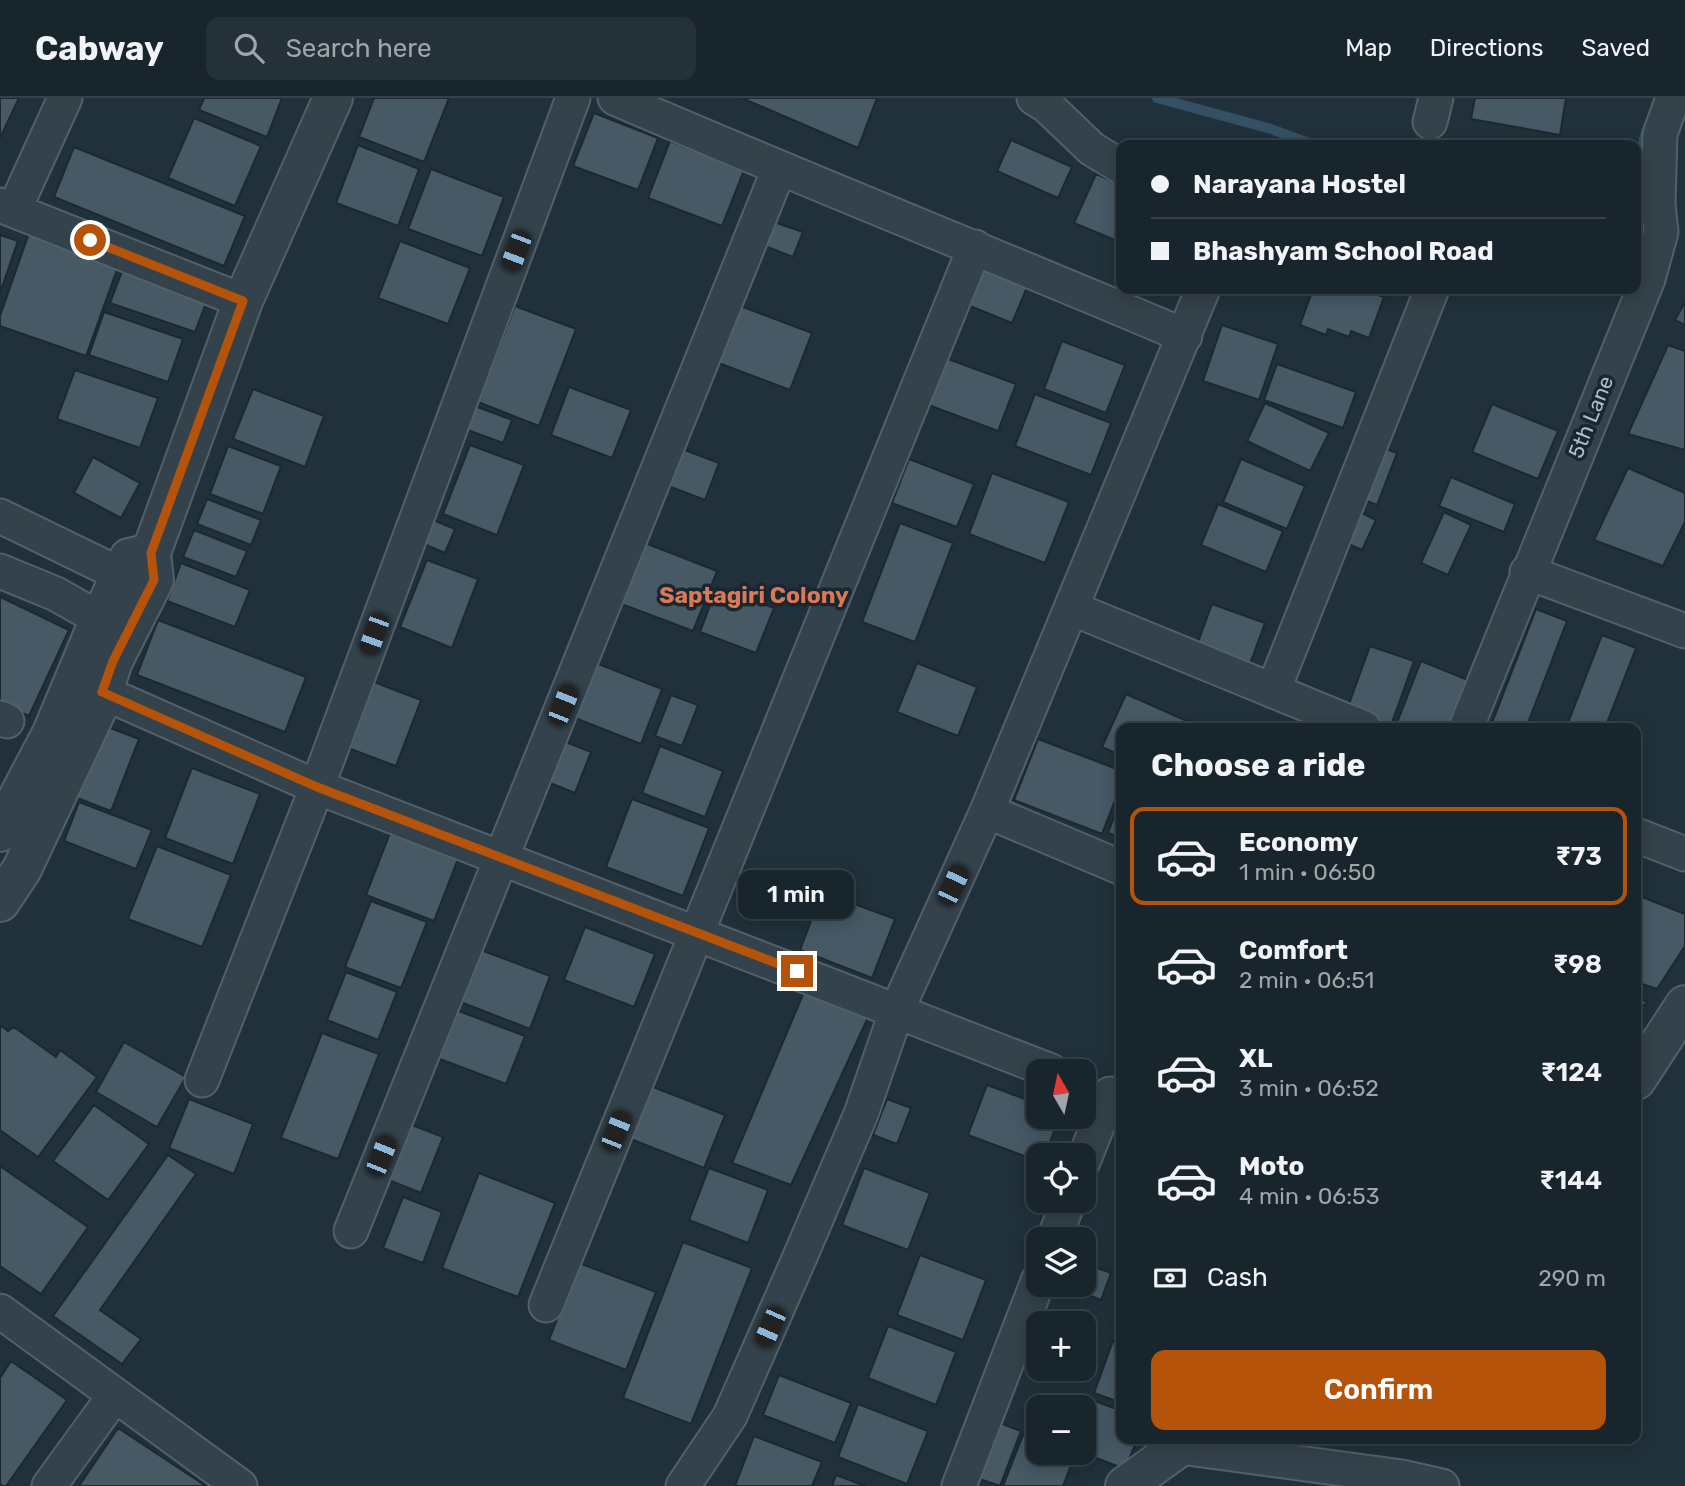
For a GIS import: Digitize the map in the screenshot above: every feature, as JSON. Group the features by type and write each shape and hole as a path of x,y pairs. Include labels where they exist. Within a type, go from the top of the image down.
{"street":[{"path":"65,98 7,207 243,301"},
{"path":"0,832 141,572 243,301 333,98"},
{"path":"202,1080 317,787 573,98"},
{"path":"615,98 779,169 975,247 1185,336"},
{"path":"1034,98 1092,149 1116,163"},
{"name":"5th Lane","path":"1468,723 1648,279 1661,232 1658,204 1660,134 1673,98"},
{"path":"351,1231 779,169"},
{"path":"546,1305 975,247"},
{"path":"683,1486 730,1416 861,1114 897,1010 987,811 1201,294"},
{"path":"1273,691 1430,294"},
{"path":"0,516 141,572"},
{"path":"0,571 56,594 113,627"},
{"path":"1527,572 1685,631"},
{"path":"1071,608 1352,723"},
{"path":"0,902 22,869 97,709 113,661 113,627"},
{"path":"102,692 317,787 1026,1061"},
{"path":"987,811 1116,865"},
{"path":"1641,837 1685,854"},
{"path":"1641,1072 1685,1006"},
{"path":"1089,1143 1105,1092"},
{"path":"958,1486 1031,1297"},
{"path":"0,1311 240,1486"},
{"path":"49,1486 115,1395"},
{"path":"1125,1486 1181,1444"},
{"path":"1201,1444 1401,1481 1442,1486"}],"building":[{"path":"0,98 19,98 0,138"},
{"path":"204,98 282,98 267,137 199,110"},
{"path":"374,98 449,98 424,162 359,137"},
{"path":"742,98 877,98 858,148"},
{"path":"1475,98 1566,98 1560,135 1471,119"},
{"path":"594,113 658,138 638,190 573,166"},
{"path":"194,118 261,146 235,206 168,178"},
{"path":"1011,140 1072,167 1058,198 997,171"},
{"path":"670,141 744,170 722,226 648,198"},
{"path":"358,145 419,169 398,226 336,203"},
{"path":"74,147 245,216 224,266 54,197"},
{"path":"431,169 504,197 482,256 408,229"},
{"path":"1096,174 1116,182 1116,240 1074,223"},
{"path":"774,222 803,232 793,257 765,246"},
{"path":"29,233 119,264 86,356 0,326 0,316"},
{"path":"0,235 18,241 0,293"},
{"path":"400,241 470,268 448,324 378,298"},
{"path":"986,252 1033,273 1012,323 965,304"},
{"path":"124,266 209,295 195,332 110,303"},
{"path":"1311,294 1375,294 1384,297 1369,338 1351,331 1349,337 1328,329 1326,335 1300,325"},
{"path":"1685,302 1685,325 1675,320"},
{"path":"738,305 812,333 790,390 716,362"},
{"path":"515,306 576,329 539,426 478,402"},
{"path":"104,312 183,339 168,382 89,355"},
{"path":"1222,325 1278,344 1259,400 1203,381"},
{"path":"1062,341 1125,365 1106,413 1044,389"},
{"path":"1668,345 1685,351 1685,450 1628,434"},
{"path":"940,356 1016,384 998,431 923,403"},
{"path":"1277,364 1356,392 1343,428 1264,400"},
{"path":"75,370 158,398 140,448 57,419"},
{"path":"569,387 631,410 612,458 551,435"},
{"path":"253,389 324,416 305,467 233,439"},
{"path":"1035,394 1111,423 1091,475 1015,446"},
{"path":"1265,403 1329,433 1310,471 1247,441"},
{"path":"1492,404 1558,431 1538,479 1472,452"},
{"path":"472,405 512,420 503,443 462,428"},
{"path":"470,445 524,465 497,535 443,514"},
{"path":"1375,445 1397,453 1377,505 1356,497"},
{"path":"228,446 281,466 263,514 210,494"},
{"path":"677,447 719,463 705,500 663,484"},
{"path":"93,457 140,483 121,518 74,493"},
{"path":"909,459 974,484 957,527 892,503"},
{"path":"1241,459 1305,486 1287,529 1223,502"},
{"path":"1628,468 1685,493 1685,522 1663,566 1594,540"},
{"path":"992,473 1069,502 1045,563 969,534"},
{"path":"1451,477 1515,504 1504,532 1439,506"},
{"path":"207,499 261,520 251,545 197,524"},
{"path":"1218,504 1283,531 1266,572 1201,545"},
{"path":"1352,508 1376,520 1362,550 1337,539"},
{"path":"1444,512 1471,525 1448,575 1421,563"},
{"path":"433,520 455,529 445,553 424,544"},
{"path":"900,523 953,543 915,642 862,622"},
{"path":"194,530 247,551 236,577 183,557"},
{"path":"640,541 717,571 693,631 616,602"},
{"path":"427,560 478,579 452,648 400,627"},
{"path":"181,563 250,590 235,627 167,601"},
{"path":"717,587 774,608 756,653 700,632"},
{"path":"0,597 69,630 29,716 0,703"},
{"path":"1212,604 1265,623 1247,672 1194,653"},
{"path":"1536,609 1567,621 1528,723 1492,723"},
{"path":"158,620 306,677 285,732 137,675"},
{"path":"1602,635 1636,648 1607,723 1568,723"},
{"path":"1370,646 1414,661 1392,723 1369,723 1345,715"},
{"path":"1421,661 1468,680 1451,723 1397,723"},
{"path":"596,663 662,689 641,744 575,718"},
{"path":"917,663 977,687 958,736 897,712"},
{"path":"374,682 421,700 396,766 348,748"},
{"path":"1126,694 1192,723 1116,723 1116,753 1102,747"},
{"path":"671,695 698,705 682,746 655,736"},
{"path":"105,726 139,739 111,811 77,798"},
{"path":"1038,739 1116,769 1116,798 1102,834 1014,800"},
{"path":"561,740 591,752 575,793 545,781"},
{"path":"660,746 723,771 705,817 642,793"},
{"path":"192,768 260,794 233,864 165,838"},
{"path":"632,799 709,828 683,896 606,867"},
{"path":"79,802 152,830 136,869 64,841"},
{"path":"1116,812 1116,836 1108,833"},
{"path":"390,833 458,859 434,921 366,895"},
{"path":"157,846 231,875 202,947 128,919"},
{"path":"822,892 895,919 872,978 800,950"},
{"path":"1642,897 1685,914 1685,946 1657,989 1641,984"},
{"path":"371,901 427,922 401,988 345,967"},
{"path":"585,927 655,954 634,1007 564,980"},
{"path":"478,949 550,976 530,1029 458,1001"},
{"path":"346,972 397,992 378,1040 327,1020"},
{"path":"804,992 870,1013 791,1185 732,1163"},
{"path":"456,1010 525,1036 506,1084 437,1058"},
{"path":"0,1025 8,1031 14,1027 56,1057 60,1050 97,1077 38,1157 0,1130"},
{"path":"322,1033 379,1054 338,1159 281,1138"},
{"path":"124,1042 186,1077 157,1127 96,1092"},
{"path":"648,1085 725,1115 704,1168 628,1138"},
{"path":"987,1085 1026,1100 1026,1129 1055,1129 1050,1143 1026,1143 1026,1157 968,1135"},
{"path":"189,1099 253,1124 234,1174 169,1148"},
{"path":"887,1099 911,1108 897,1144 873,1135"},
{"path":"94,1105 149,1144 108,1200 53,1161"},
{"path":"407,1123 443,1137 421,1193 386,1179"},
{"path":"168,1155 196,1174 100,1310 141,1339 122,1364 53,1316"},
{"path":"0,1166 88,1227 41,1294 0,1266"},
{"path":"709,1168 768,1190 748,1243 689,1220"},
{"path":"864,1168 930,1193 908,1250 842,1225"},
{"path":"479,1173 555,1203 518,1297 442,1268"},
{"path":"403,1197 442,1212 423,1263 383,1248"},
{"path":"683,1242 752,1268 691,1424 623,1398"},
{"path":"920,1255 986,1280 963,1340 897,1315"},
{"path":"579,1263 656,1292 626,1370 549,1340"},
{"path":"1096,1268 1111,1273 1101,1300 1094,1297 1096,1297"},
{"path":"888,1326 956,1352 936,1405 868,1378"},
{"path":"1113,1341 1116,1342 1116,1401 1094,1393"},
{"path":"11,1361 67,1400 6,1486 3,1486 0,1484 0,1378"},
{"path":"779,1375 851,1403 835,1443 763,1415"},
{"path":"1096,1401 1116,1409 1116,1444 1135,1444 1125,1469 1096,1458"},
{"path":"858,1404 928,1431 907,1484 838,1457"},
{"path":"989,1419 1021,1431 1000,1486 968,1475"},
{"path":"118,1428 206,1486 79,1486"},
{"path":"1023,1435 1026,1436 1026,1465 1071,1465 1063,1486 1003,1486"},
{"path":"754,1436 822,1462 812,1486 735,1486"},
{"path":"836,1475 865,1486 832,1486"}],"waterway":[{"path":"1157,98 1271,129 1301,140"},
{"path":"1641,150 1646,132"}],"district":[{"name":"Saptagiri Colony","path":"754,595"}],"route":[{"path":"90,240 243,301 151,553 154,580 113,661 102,692 317,787 797,971"}]}
